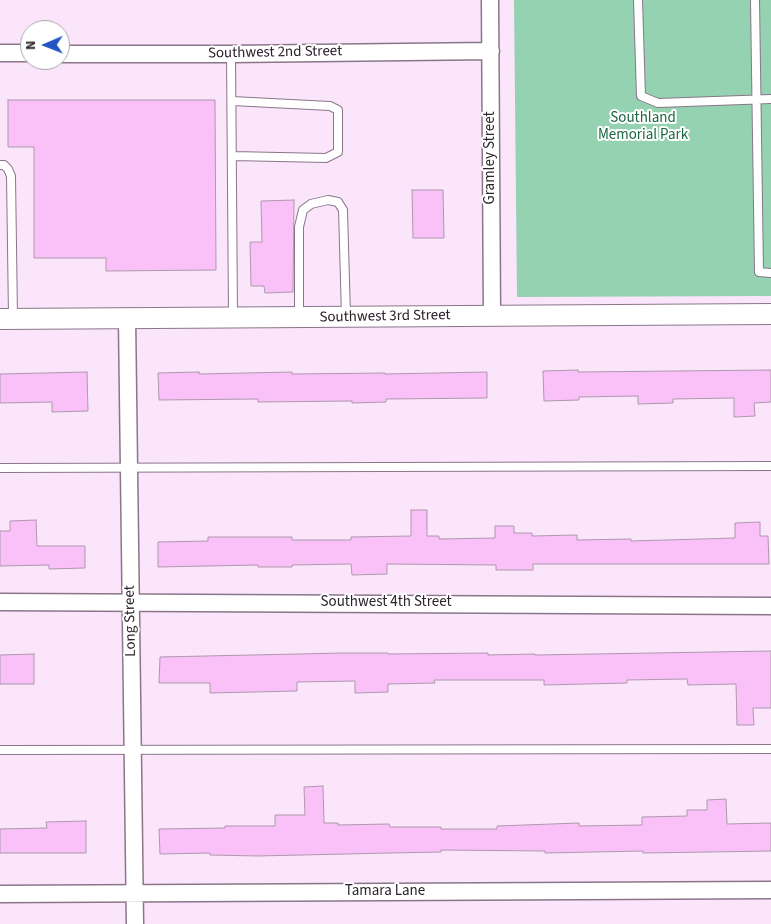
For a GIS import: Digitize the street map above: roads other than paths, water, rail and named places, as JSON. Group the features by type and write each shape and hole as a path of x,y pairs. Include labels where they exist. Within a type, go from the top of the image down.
{"street":[{"name":"Gramley Street","path":"490,0 492,316"},
{"name":"Southwest 2nd Street","path":"70,54 491,51"},
{"path":"0,53 20,54"},
{"name":"Southwest 3rd Street","path":"6,319 771,314"},
{"name":"Long Street","path":"127,318 135,924"},
{"name":"Southwest 4th Street","path":"0,602 771,606"},
{"name":"Tamara Lane","path":"0,894 771,890"}],"lane":[{"path":"638,0 640,96 658,103 771,99"},
{"path":"755,0 759,272 771,273"},
{"path":"232,54 233,319"},
{"path":"232,101 330,106 338,110 338,152 326,158 232,156"},
{"path":"0,165 4,165 8,169 11,176 6,319"},
{"path":"300,318 299,227 303,210 311,204 328,200 338,202 343,210 346,317"},
{"path":"0,468 771,466"},
{"path":"0,750 771,749"}],"park label":[{"name":"Southland Memorial Park","path":"643,128"}]}
